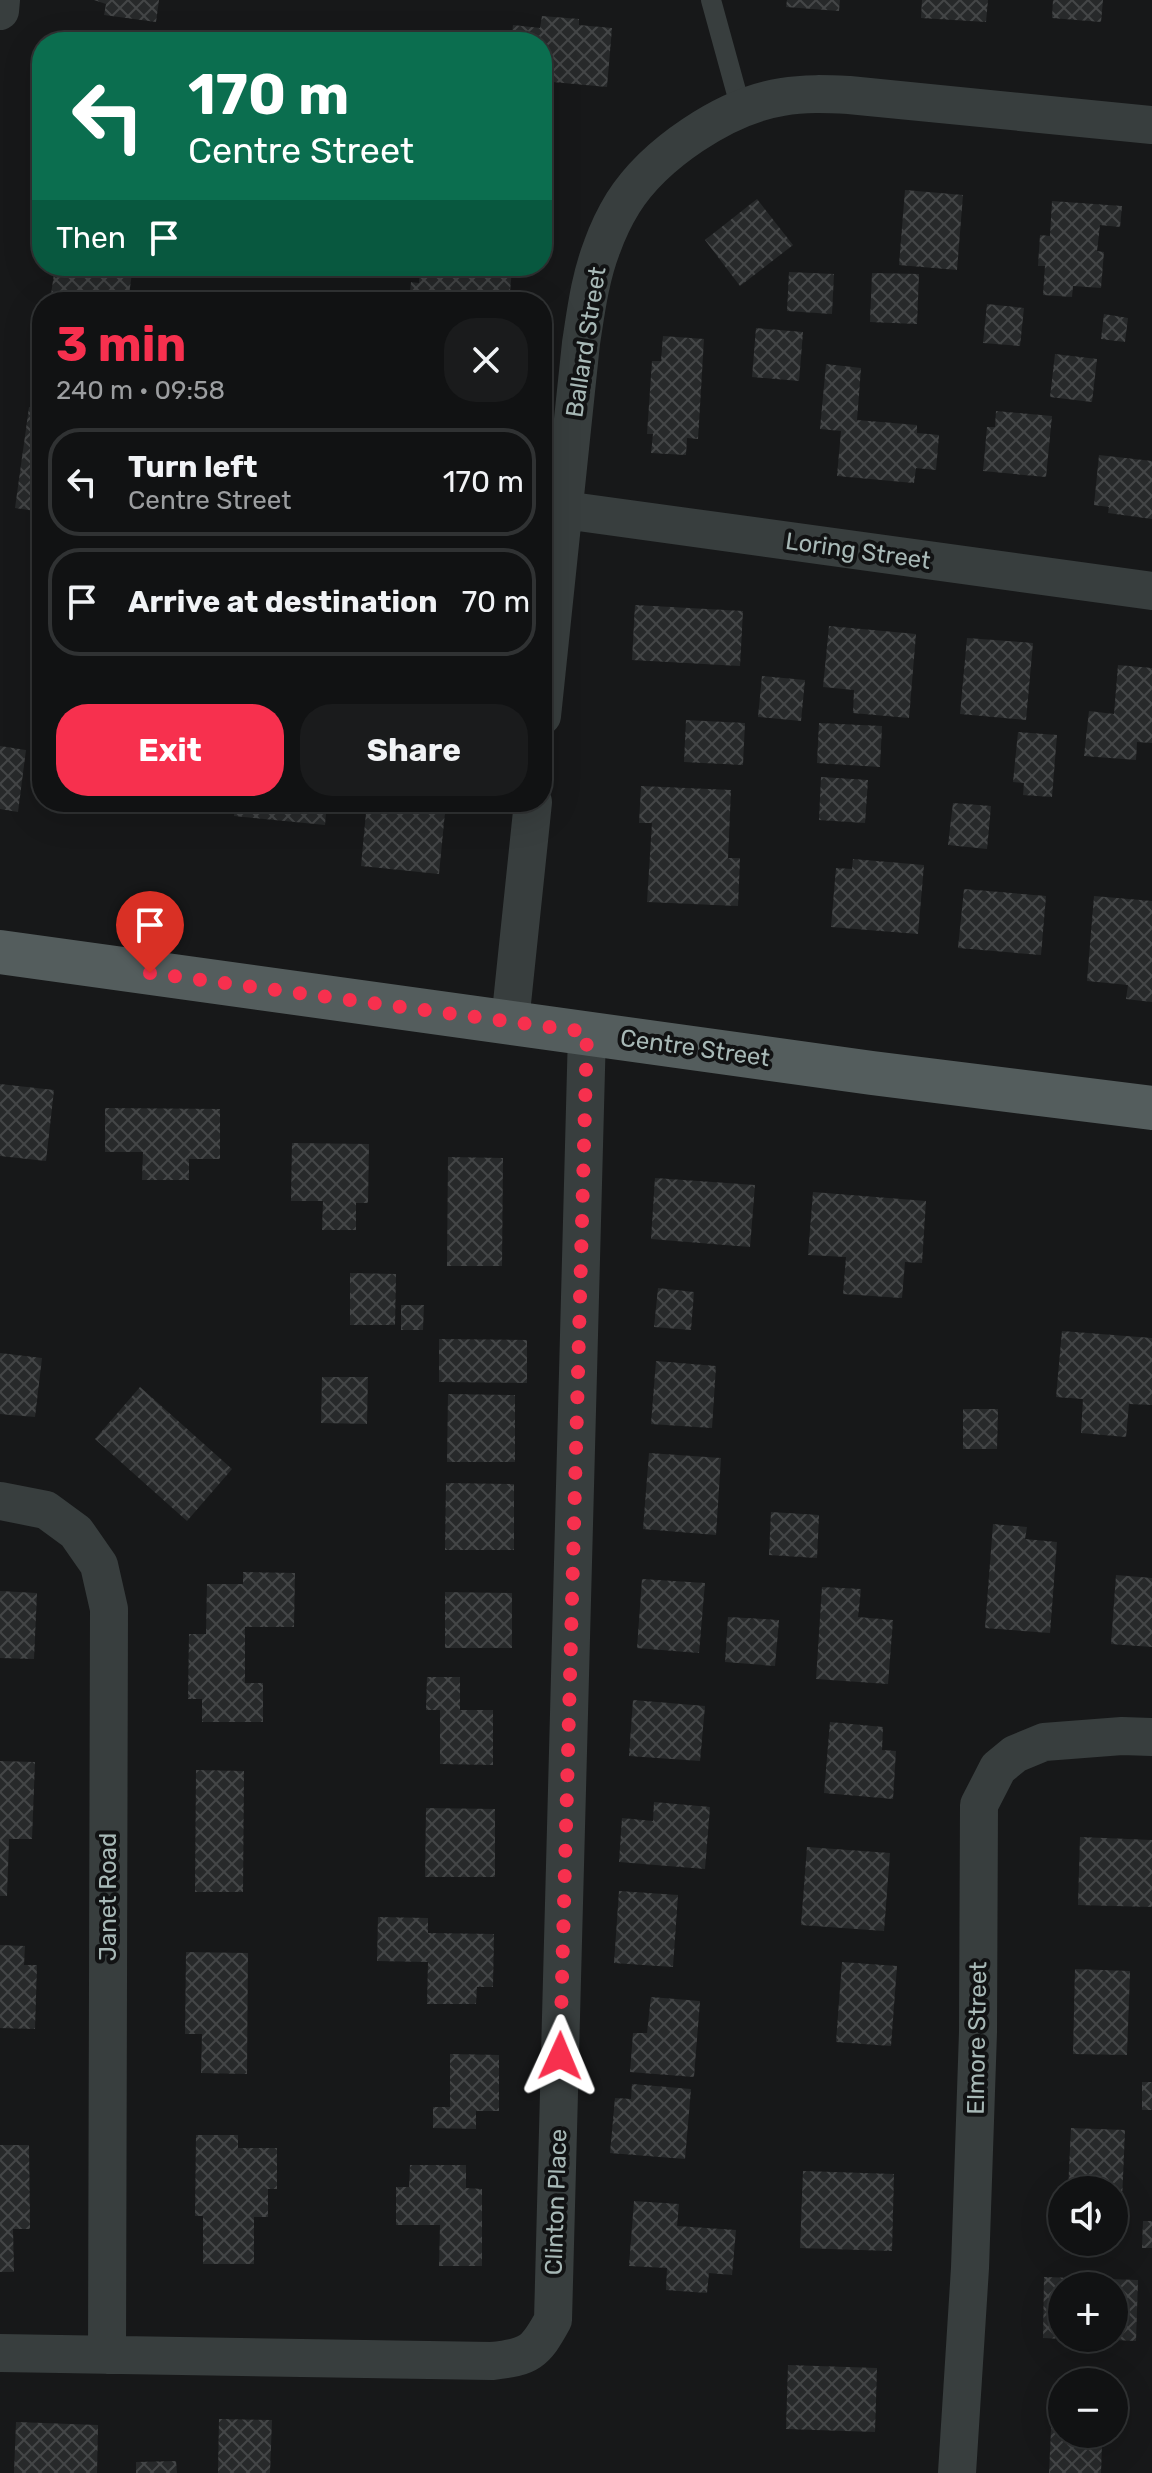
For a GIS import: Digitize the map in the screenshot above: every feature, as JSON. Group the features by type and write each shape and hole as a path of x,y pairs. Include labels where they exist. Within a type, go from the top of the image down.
{"main road":[{"name":"Centre Street","path":"0,952 872,1073 1152,1108"}],"street":[{"path":"0,11 1,0"},
{"name":"Ballard Street","path":"552,622 589,293 602,248 623,204 648,173 678,146 741,109 780,97 808,94 849,95 1152,125"},
{"name":"Loring Street","path":"564,510 1152,591"},
{"path":"510,1022 532,812"},
{"name":"Clinton Place","path":"0,2353 492,2361 520,2358 540,2344 553,2320 587,1032"},
{"name":"Janet Road","path":"0,1501 46,1510 76,1532 99,1565 109,1609 107,2355"},
{"name":"Elmore Street","path":"957,2473 970,2268 978,2032 979,1805 998,1768 1015,1754 1044,1742 1152,1737"}],"lane":[{"path":"711,0 741,109"}],"building":[{"path":"94,0 159,0 156,22 104,15 106,4"},
{"path":"787,0 840,0 839,11 786,7"},
{"path":"922,0 988,0 986,22 921,18"},
{"path":"1053,0 1103,0 1101,22 1052,18"},
{"path":"542,16 579,19 579,25 612,28 607,87 552,82 552,32 512,32 513,25 540,28"},
{"path":"905,190 963,195 957,270 899,265"},
{"path":"757,199 793,245 740,286 705,240"},
{"path":"1052,201 1122,206 1120,227 1100,225 1097,251 1104,252 1101,288 1073,286 1072,297 1043,295 1045,266 1038,266 1040,235 1050,236"},
{"path":"789,272 834,274 832,314 787,311"},
{"path":"872,273 919,274 917,324 870,322"},
{"path":"54,276 132,276 129,292 51,292"},
{"path":"420,276 511,276 510,292 410,292 411,282 419,283"},
{"path":"987,304 1024,308 1020,346 983,343"},
{"path":"1104,314 1128,318 1125,342 1101,339"},
{"path":"756,328 803,332 799,381 752,377"},
{"path":"663,336 704,339 698,439 687,438 686,455 651,453 653,434 647,434 652,361 661,361"},
{"path":"1055,354 1097,359 1092,402 1050,397"},
{"path":"826,364 861,368 857,420 917,425 917,433 939,435 936,470 916,468 914,483 837,476 841,431 820,429"},
{"path":"29,407 32,407 32,511 15,508"},
{"path":"996,411 1052,416 1046,477 983,471 987,427 995,427"},
{"path":"1099,455 1152,461 1152,519 1108,513 1109,507 1094,505"},
{"path":"635,605 743,611 740,666 632,660"},
{"path":"829,626 916,634 909,718 853,713 854,690 823,687"},
{"path":"967,638 1033,643 1026,720 960,714"},
{"path":"1118,665 1152,668 1152,743 1137,742 1136,760 1084,756 1089,711 1114,714"},
{"path":"762,676 805,680 801,721 758,717"},
{"path":"686,720 745,723 743,765 684,762"},
{"path":"819,723 882,726 880,767 817,763"},
{"path":"1018,732 1057,735 1052,797 1023,795 1024,783 1013,782"},
{"path":"0,746 26,750 18,812 0,809"},
{"path":"821,777 868,780 865,823 819,820"},
{"path":"641,786 731,790 728,858 740,858 738,906 647,902 652,823 639,823"},
{"path":"953,803 991,806 987,849 948,845"},
{"path":"234,812 326,812 325,825 234,816"},
{"path":"366,812 445,812 439,874 361,866"},
{"path":"853,859 924,865 918,934 831,927 836,868 852,869"},
{"path":"964,889 1046,896 1041,955 958,948"},
{"path":"1094,896 1152,901 1152,1002 1126,999 1128,985 1087,981"},
{"path":"0,1084 54,1090 46,1161 0,1156"},
{"path":"105,1108 220,1109 220,1159 189,1159 189,1180 142,1180 143,1152 105,1152"},
{"path":"292,1143 369,1144 368,1203 356,1203 356,1230 322,1230 323,1201 291,1201"},
{"path":"448,1157 503,1158 502,1266 447,1266"},
{"path":"655,1178 755,1185 750,1247 651,1239"},
{"path":"813,1192 926,1201 922,1263 905,1262 902,1298 843,1294 846,1257 808,1255"},
{"path":"350,1273 396,1274 395,1325 350,1325"},
{"path":"658,1288 694,1292 691,1330 654,1327"},
{"path":"401,1305 424,1305 423,1330 401,1330"},
{"path":"1062,1331 1152,1338 1152,1405 1129,1404 1126,1437 1081,1433 1083,1399 1056,1397"},
{"path":"439,1339 527,1340 527,1383 439,1382"},
{"path":"0,1353 42,1358 35,1417 0,1414"},
{"path":"656,1361 716,1366 712,1428 651,1424"},
{"path":"322,1377 368,1377 367,1424 321,1423"},
{"path":"140,1387 232,1469 187,1521 95,1439"},
{"path":"448,1394 515,1395 515,1462 447,1462"},
{"path":"963,1409 998,1409 997,1449 963,1449"},
{"path":"649,1453 721,1458 716,1535 643,1529"},
{"path":"446,1483 514,1484 514,1550 445,1550"},
{"path":"771,1512 819,1515 817,1558 769,1555"},
{"path":"993,1524 1027,1527 1025,1539 1057,1542 1050,1633 985,1628"},
{"path":"243,1572 295,1573 294,1627 245,1627 245,1683 263,1683 263,1722 202,1722 202,1699 188,1699 189,1634 206,1634 207,1584 243,1584"},
{"path":"1116,1575 1152,1578 1152,1647 1111,1644"},
{"path":"642,1579 705,1583 699,1653 637,1648"},
{"path":"822,1587 861,1589 858,1617 893,1620 888,1684 816,1679"},
{"path":"0,1591 37,1593 34,1659 0,1658"},
{"path":"445,1592 512,1593 512,1648 445,1648"},
{"path":"728,1617 779,1620 775,1666 725,1662"},
{"path":"427,1677 460,1677 460,1710 493,1710 493,1765 440,1764 440,1710 426,1710"},
{"path":"633,1700 705,1706 700,1761 629,1756"},
{"path":"830,1722 883,1727 882,1750 896,1751 893,1799 824,1793"},
{"path":"0,1761 35,1762 32,1839 9,1839 7,1896 0,1896"},
{"path":"196,1770 244,1771 243,1892 195,1892"},
{"path":"654,1802 710,1807 705,1869 619,1862 622,1818 653,1821"},
{"path":"426,1808 495,1809 495,1877 425,1877"},
{"path":"1080,1837 1152,1840 1152,1907 1078,1905"},
{"path":"807,1847 890,1853 884,1931 801,1925"},
{"path":"619,1891 678,1895 673,1967 614,1963"},
{"path":"378,1917 428,1918 428,1933 494,1934 493,1987 477,1987 476,2004 427,2004 428,1962 377,1961"},
{"path":"0,1945 25,1946 24,1965 37,1965 35,2029 0,2028"},
{"path":"186,1952 248,1953 247,2074 201,2073 202,2034 185,2034"},
{"path":"842,1962 897,1966 891,2046 836,2042"},
{"path":"1075,1969 1130,1971 1127,2055 1073,2054"},
{"path":"651,1997 700,2001 694,2077 630,2072 633,2033 647,2033"},
{"path":"450,2054 499,2055 499,2111 476,2111 476,2129 433,2128 433,2107 450,2107"},
{"path":"1142,2082 1152,2082 1152,2110 1142,2110"},
{"path":"632,2084 691,2089 685,2159 610,2153 615,2098 631,2099"},
{"path":"1071,2128 1125,2130 1123,2176 1069,2176"},
{"path":"196,2135 238,2135 238,2148 277,2148 277,2189 268,2189 268,2217 254,2217 254,2264 203,2264 203,2216 195,2216"},
{"path":"0,2145 29,2145 30,2229 13,2229 14,2272 0,2272"},
{"path":"410,2165 466,2165 466,2188 482,2189 482,2266 439,2266 440,2225 396,2225 396,2187 409,2187"},
{"path":"803,2171 894,2174 892,2251 800,2248"},
{"path":"634,2201 679,2204 677,2226 736,2230 732,2275 709,2273 707,2293 666,2290 667,2268 629,2266"},
{"path":"1143,2221 1152,2221 1152,2248 1142,2248"},
{"path":"1044,2277 1048,2277 1048,2338 1043,2338"},
{"path":"1128,2280 1138,2280 1136,2341 1128,2341"},
{"path":"788,2365 877,2368 875,2432 786,2429"},
{"path":"219,2419 272,2420 270,2473 218,2473"},
{"path":"16,2422 98,2425 97,2473 14,2473"},
{"path":"1050,2448 1102,2448 1101,2473 1049,2473"},
{"path":"176,2461 177,2473 136,2473 136,2462"}],"route":[{"path":"150,973 587,1032 560,2056"}]}
